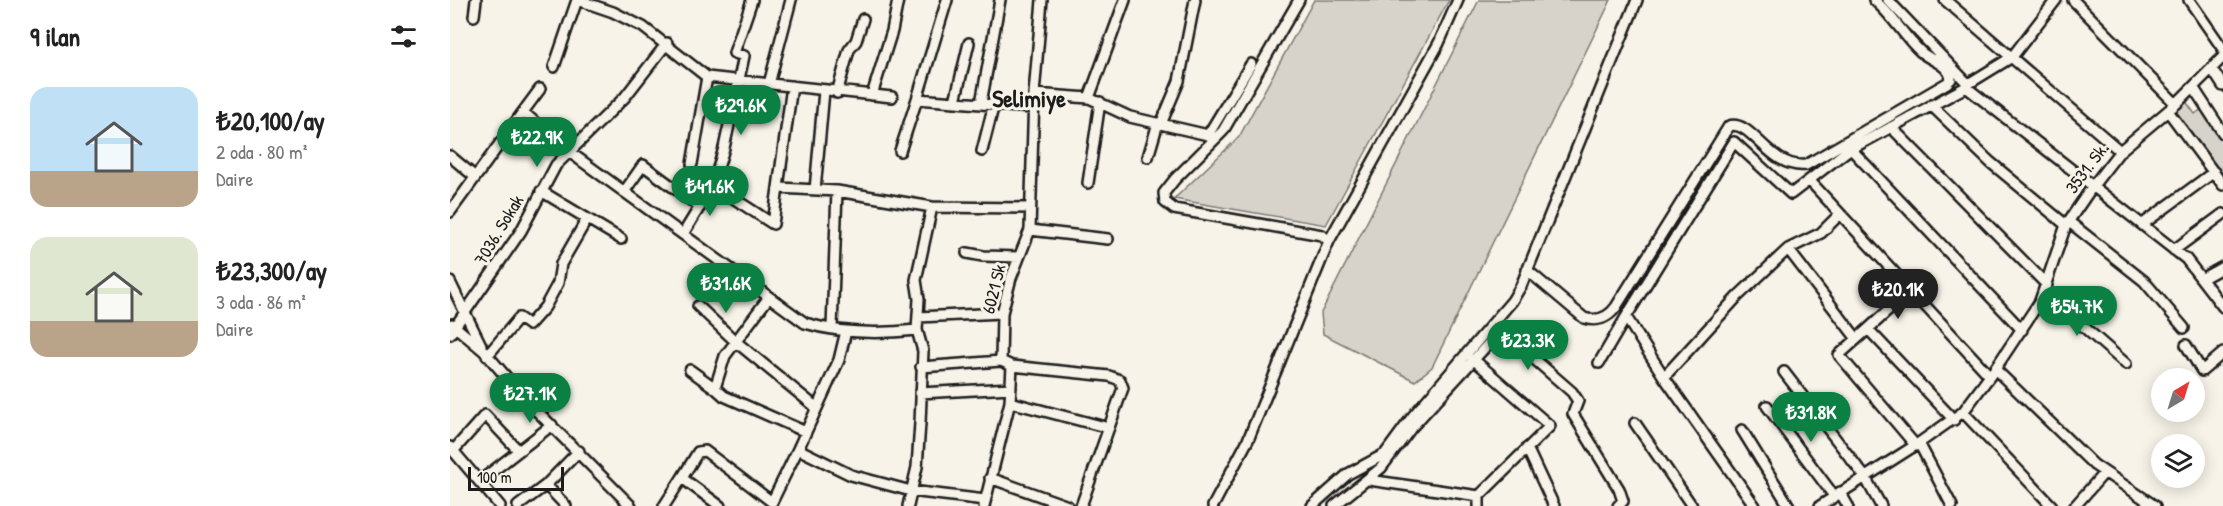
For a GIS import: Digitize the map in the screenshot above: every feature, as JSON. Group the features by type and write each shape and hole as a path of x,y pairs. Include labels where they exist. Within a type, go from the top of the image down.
{"street":[{"path":"474,16 476,0"},
{"path":"683,234 713,184 724,148 744,56 734,53 752,0"},
{"path":"770,84 791,0"},
{"path":"872,95 892,31 898,0"},
{"path":"900,151 947,0"},
{"path":"981,103 1000,0"},
{"name":"6021 Sk","path":"1001,361 1002,313 1030,230 1034,94 1042,0"},
{"path":"1089,98 1125,0"},
{"path":"1148,157 1159,123 1179,81 1196,0"},
{"path":"1299,0 1223,131 1175,179 1163,198 1174,209 1322,235 1329,241"},
{"path":"1213,506 1243,451 1329,241 1440,43 1458,0"},
{"path":"1312,506 1348,474 1384,454 1413,416 1501,316 1517,293 1637,0"},
{"path":"1527,270 1584,318 1592,320 1603,318 1616,307 1729,126 1746,128 1757,142 1779,159 1806,165 1952,79 1949,70 1921,52 1887,10 1874,0"},
{"path":"1888,0 1967,85 2092,187 2174,250 2203,278 2223,307"},
{"path":"1599,363 1734,142 1791,194 1851,149 1967,85 2012,57 2056,0"},
{"path":"2073,0 2176,104"},
{"path":"2189,0 2223,49"},
{"path":"554,67 583,1 643,27 707,77 837,93 892,97"},
{"path":"1951,2 2120,151"},
{"path":"837,93 849,50 856,41 863,19"},
{"path":"955,101 969,43"},
{"name":"7036. Sokak","path":"452,327 465,312 521,231 548,176 568,151 630,92 667,44"},
{"name":"3531. Sk.","path":"1820,506 1954,420 1963,411 1993,373 2022,330 2045,289 2067,223 2092,187 2120,151 2176,104 2223,57"},
{"path":"1034,94 1089,98 1130,117 1208,135 1251,63"},
{"path":"2212,69 2223,86"},
{"path":"692,164 707,77"},
{"path":"713,184 773,224 792,87"},
{"path":"2193,87 2223,133"},
{"path":"450,212 474,176 540,89"},
{"path":"815,190 824,91"},
{"path":"917,99 1034,108"},
{"path":"1088,183 1100,102"},
{"path":"982,151 994,104"},
{"path":"1931,105 2006,177 2144,281 2184,328"},
{"path":"2168,111 2223,185"},
{"path":"523,112 568,151 805,323 846,331 882,334 917,330"},
{"path":"1891,128 2045,289 2126,364"},
{"path":"1851,149 2022,330"},
{"path":"450,156 474,176"},
{"path":"624,192 643,165 700,207"},
{"path":"2143,224 2214,172"},
{"path":"1810,181 1910,291 1993,373 2104,472 2148,504"},
{"path":"779,188 837,191 932,207 1030,208"},
{"path":"541,191 621,239"},
{"path":"832,328 837,191"},
{"path":"908,506 917,467 923,351 917,330 916,280 932,207"},
{"path":"1664,377 1737,297 1788,249 1821,233 1840,214"},
{"path":"2174,250 2223,214"},
{"path":"486,354 519,318 529,325 545,307 558,283 561,264 587,219"},
{"path":"1030,230 1108,239"},
{"path":"1788,249 1857,339"},
{"path":"967,253 1019,257"},
{"path":"2203,278 2223,267"},
{"path":"450,282 486,354"},
{"path":"1910,291 1839,355 1917,444 1952,506"},
{"path":"715,388 725,356 769,297"},
{"path":"698,306 735,341 817,408"},
{"path":"918,317 1002,313"},
{"path":"1626,317 1664,377 1755,506"},
{"path":"452,327 486,354 629,505"},
{"path":"1868,328 1954,420"},
{"path":"1334,506 1369,480 1473,359 1501,330 1572,392 1578,401 1573,414 1619,489 1623,501 1618,506"},
{"path":"664,506 698,452 705,451 774,505 839,360 846,331"},
{"path":"2186,345 2202,371 2223,353"},
{"path":"1473,359 1550,426 1479,495 1479,506"},
{"path":"921,367 1001,361 1012,366 1109,376 1120,380 1123,388 1081,506"},
{"path":"798,449 851,475 911,491 985,503 1010,402 1012,366"},
{"path":"690,370 724,396 806,432"},
{"path":"1784,372 1865,477 1881,506"},
{"path":"920,393 1011,388"},
{"path":"1010,402 1108,428"},
{"path":"1767,406 1848,506"},
{"path":"1963,411 2052,506"},
{"path":"500,506 452,448 485,415 518,450"},
{"path":"1635,423 1692,506"},
{"path":"480,481 552,425"},
{"path":"1742,430 1789,506"},
{"path":"1527,448 1554,506"},
{"path":"518,506 546,485 579,452"},
{"path":"2075,506 2104,472"},
{"path":"682,478 720,506"},
{"path":"990,478 1068,506"},
{"path":"1369,480 1479,495"},
{"path":"546,485 566,506"}],"shaded area":[{"path":"1314,0 1449,0 1326,225 1174,199 1239,137"},
{"path":"1479,0 1611,0 1432,367 1415,381 1323,334 1321,313"},
{"path":"2185,100 2195,114 2203,108 2223,138 2223,180 2173,110"}],"district":[{"name":"Selimiye","path":"1029,99"}]}
